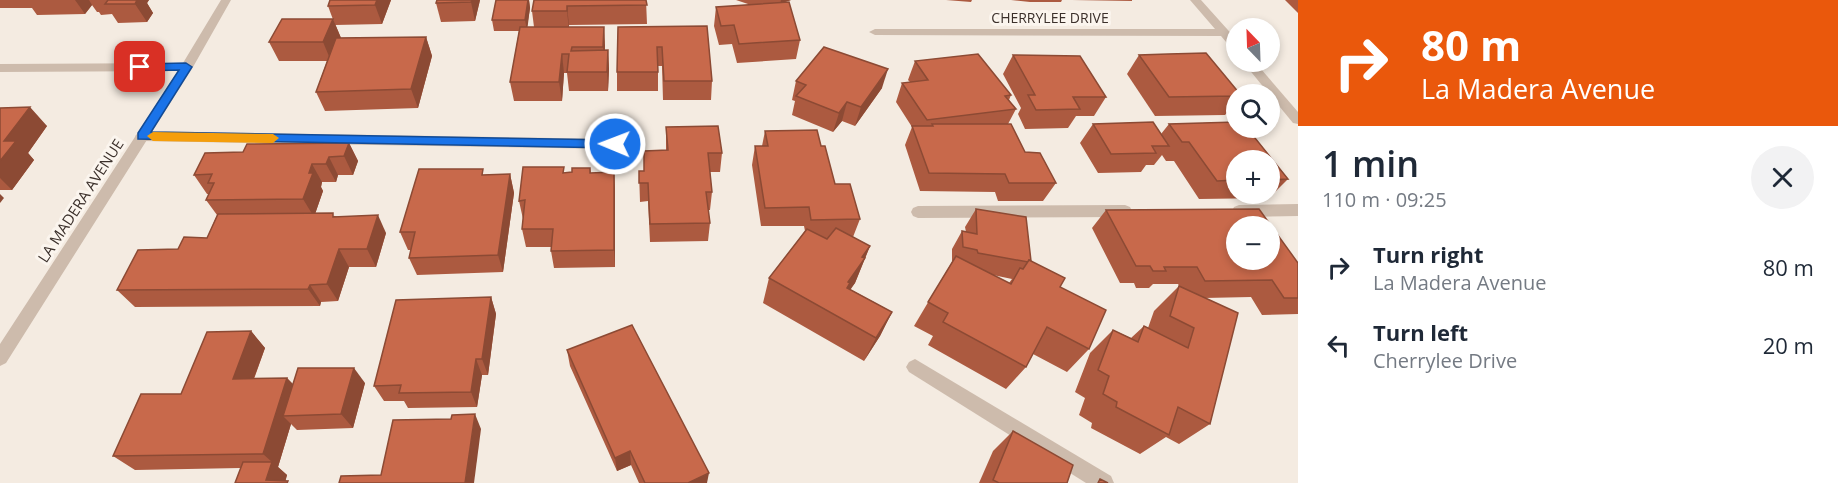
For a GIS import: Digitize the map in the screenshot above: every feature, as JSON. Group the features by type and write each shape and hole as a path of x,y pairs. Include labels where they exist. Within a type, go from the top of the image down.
{"street":[{"name":"LA MADERA AVENUE","path":"0,358 186,67 226,0"},
{"path":"1195,0 1225,33"},
{"name":"CHERRYLEE DRIVE","path":"875,32 1225,33"},
{"path":"0,68 186,67"},
{"path":"1257,72 1298,120"},
{"path":"142,136 615,144"},
{"path":"1227,211 1298,210"},
{"path":"918,212 1144,211"},
{"path":"915,367 1104,483"}],"building":[{"path":"108,0 137,0 135,4 105,4"},
{"path":"330,0 377,0 375,5 328,6"},
{"path":"437,0 472,0 471,2 436,3"},
{"path":"496,0 528,0 525,20 492,20"},
{"path":"534,0 646,0 647,5 567,6 567,11 532,11"},
{"path":"789,2 800,40 739,44 734,25 721,26 716,7"},
{"path":"282,19 333,19 323,42 269,42"},
{"path":"707,26 712,81 664,81 662,47 657,47 658,72 617,72 618,27"},
{"path":"520,27 604,27 603,47 572,47 571,51 608,50 607,72 567,72 569,54 562,54 559,82 510,82"},
{"path":"426,37 411,89 316,92 336,38"},
{"path":"824,47 888,69 861,107 847,102 839,113 796,96 806,85 796,81"},
{"path":"1206,53 1232,84 1226,84 1226,96 1169,97 1139,55"},
{"path":"978,54 1011,95 1005,96 1016,109 927,120 902,83 928,80 915,61"},
{"path":"1013,55 1080,56 1106,97 1073,97 1080,109 1036,110 1028,95 1035,95"},
{"path":"30,107 4,141 16,141 0,161 0,108"},
{"path":"1153,122 1169,146 1152,146 1156,153 1111,154 1093,124"},
{"path":"1226,122 1226,138 1255,138 1265,150 1226,150 1226,181 1217,181 1189,142 1182,142 1169,124"},
{"path":"932,124 1011,124 1025,152 1040,153 1056,183 1009,183 1005,174 929,173 912,126 933,126"},
{"path":"718,126 722,153 708,153 712,192 706,192 710,223 650,224 648,183 639,183 639,171 644,171 644,151 668,150 666,127"},
{"path":"817,130 821,146 825,146 835,184 850,184 860,219 811,220 809,207 765,208 755,146 768,146 765,131"},
{"path":"349,143 344,156 329,157 326,164 312,164 309,173 313,173 303,199 206,200 214,183 208,183 212,174 194,175 205,153 243,152 247,144"},
{"path":"523,167 564,167 563,173 572,172 572,168 590,168 590,173 614,172 614,250 551,251 553,229 522,229 525,200 519,201"},
{"path":"419,169 483,169 482,175 510,174 498,255 409,258 415,232 400,232"},
{"path":"1280,169 1288,179 1280,179"},
{"path":"976,209 1026,217 1031,261 978,253 977,250 963,247 962,231 977,234"},
{"path":"1259,209 1264,216 1226,216 1226,270 1280,270 1280,238 1298,263 1298,298 1284,298 1272,280 1205,281 1197,267 1164,267 1166,271 1153,271 1150,266 1136,266 1106,210"},
{"path":"333,213 333,217 378,215 367,249 339,249 327,284 310,285 308,289 117,290 138,250 178,249 184,237 207,238 218,214"},
{"path":"836,228 870,246 862,257 865,258 848,282 850,283 847,288 892,312 876,338 769,278 807,229 827,239"},
{"path":"956,256 1011,284 1020,268 1023,269 1029,260 1065,278 1060,287 1106,310 1089,349 1047,327 1026,367 943,322 948,313 928,302"},
{"path":"1179,286 1238,313 1210,424 1178,407 1169,435 1116,407 1117,402 1103,394 1109,376 1098,370 1113,330 1138,342 1144,326 1188,348 1194,328 1170,316"},
{"path":"491,297 482,359 476,359 471,392 399,393 401,385 374,386 396,300"},
{"path":"632,325 709,473 688,483 645,483 630,451 615,458 567,350"},
{"path":"251,331 233,379 287,378 263,454 113,456 141,394 181,394 207,332"},
{"path":"298,368 354,368 341,414 283,416"},
{"path":"475,414 465,483 339,483 341,476 381,475 393,420 451,419 452,415"},
{"path":"1013,431 1073,465 1067,483 999,483 993,480"},
{"path":"243,462 272,462 266,480 288,481 287,483 235,483"}],"slow traffic":[{"path":"153,136 273,138"}],"route":[{"path":"140,67 186,67 142,136 615,144"}]}
